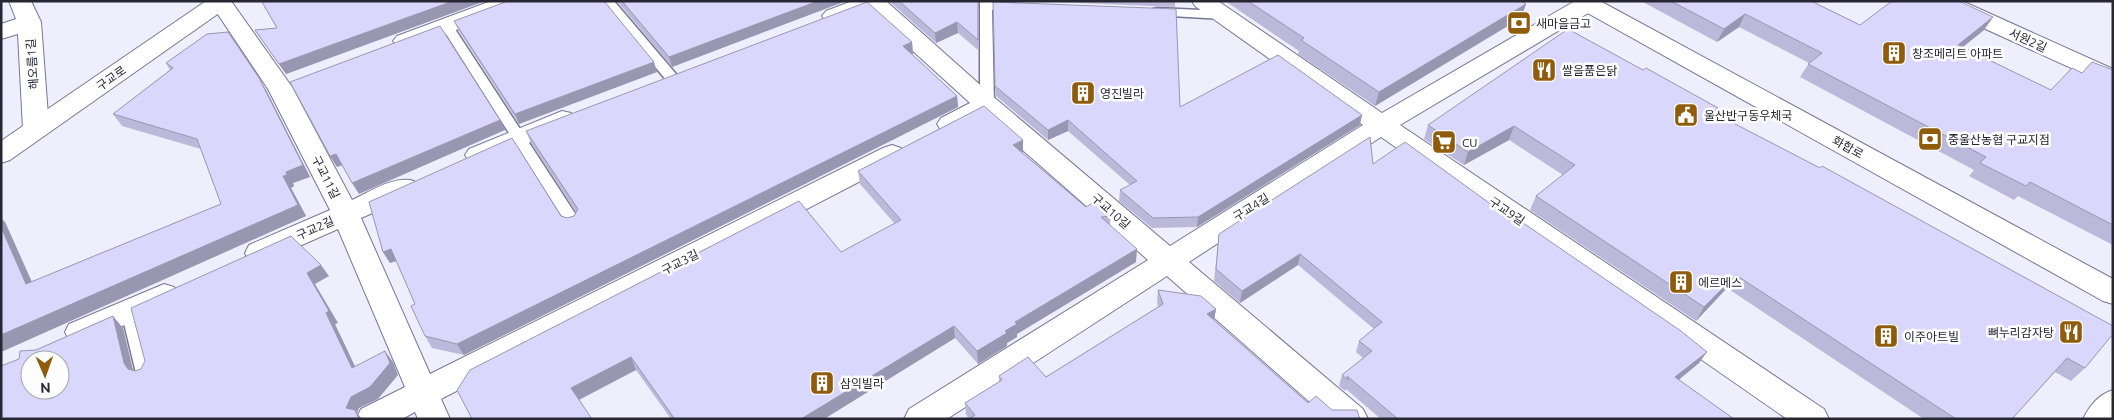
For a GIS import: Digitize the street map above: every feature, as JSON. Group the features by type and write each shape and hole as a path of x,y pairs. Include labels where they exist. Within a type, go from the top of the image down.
{"street":[{"name":"구교11길","path":"221,1 289,83 434,419"},
{"name":"구교로","path":"1,154 221,1"},
{"path":"382,49 513,1"},
{"path":"813,24 873,1"},
{"name":"구교10길","path":"873,1 987,105 1352,419"},
{"name":"구교9길","path":"1203,1 1380,126 1813,419"},
{"name":"서원2길","path":"1943,1 2113,79"},
{"name":"구교4길","path":"920,419 1380,126 1588,2"},
{"name":"화합로","path":"1588,2 2113,293"},
{"path":"1,32 24,12"},
{"name":"해오름1길","path":"24,12 36,129"},
{"path":"644,88 698,67"},
{"name":"구교3길","path":"372,419 987,105"},
{"path":"458,164 519,136 582,112"},
{"name":"구교2길","path":"237,263 424,179"},
{"path":"56,343 183,287"},
{"path":"2099,419 2113,403"}],"lane":[{"path":"607,1 671,77"},
{"path":"987,105 986,3 1025,7"},
{"path":"1144,12 1222,15"},
{"path":"447,26 573,222"},
{"path":"129,311 145,374"}],"building":[{"path":"263,1 453,1 279,64 255,30 277,28"},
{"path":"508,1 604,1 654,62 515,114 454,21"},
{"path":"622,1 818,1 669,57"},
{"path":"899,1 978,1 978,40 957,22 935,33"},
{"path":"1248,1 1521,1 1526,4 1379,92 1301,40 1304,38"},
{"path":"1671,1 1811,1 1860,25 1892,1 1959,1 1993,17 1958,45 2051,90 2072,68 2082,73 2092,62 2113,70 2113,225 2030,182 2026,186 1980,163 1986,157 1808,64 1822,53 1745,14 1724,29"},
{"path":"867,2 912,42 903,46 957,96 457,344 425,336 411,306 415,304 391,249 383,252 369,202 512,138 561,216 567,218 574,216 578,209 526,131"},
{"path":"993,2 1176,9 1180,107 1278,55 1362,115 1198,217 1153,218 1120,190 1137,181 1068,120 1048,130 995,86"},
{"path":"440,26 500,120 352,183 336,154 330,156 290,82"},
{"path":"1568,29 1643,70 1646,68 1718,108 1712,112 1820,168 1822,166 2113,326 2113,334 2085,368 2067,358 2012,419 1956,419 1736,275 1704,307 1536,196 1575,165 1514,126 1468,152 1428,125"},
{"path":"228,32 259,78 303,165 286,172 287,175 283,176 298,205 1,335 1,227 26,284 221,204 197,139 113,114 173,68 166,63 207,34"},
{"path":"984,106 1023,140 1013,145 1086,207 1094,202 1111,216 1101,217 1137,249 1015,322 1017,324 1005,331 1007,333 977,351 954,326 801,419 672,419 674,418 631,357 571,388 592,419 472,419 457,390 470,370 799,201 841,252 901,220 858,171"},
{"path":"1370,137 1373,164 1405,142 1510,218 1513,216 1681,331 1707,352 1675,377 1734,419 1398,419 1347,376 1348,380 1342,375 1372,351 1359,341 1382,322 1300,254 1242,291 1216,269 1219,234"},
{"path":"291,236 321,265 307,273 329,311 326,313 352,368 385,351 390,363 370,387 351,397 346,408 355,410 359,419 1,419 1,366 19,359 20,351 20,400 70,400 70,350 36,350 113,316 124,363 128,369 135,371 141,369 145,361 131,308"},
{"path":"1158,290 1201,296 1216,309 1207,314 1308,403 1316,396 1332,410 1357,410 1360,419 969,419 975,415 965,403 1002,380 999,376 1028,357 1046,377 1163,304"}],"place":[{"name":"새마을금고","path":"1519,23"},
{"name":"창조메리트 아파트","path":"1894,53"},
{"name":"쌀을품은닭","path":"1544,70"},
{"name":"영진빌라","path":"1083,93"},
{"name":"울산반구동우체국","path":"1686,115"},
{"name":"중울산농협 구교지점","path":"1930,139"},
{"name":"CU","path":"1444,142"},
{"name":"에르메스","path":"1681,282"},
{"name":"뼈누리감자탕","path":"2071,332"},
{"name":"이주아트빌","path":"1886,336"},
{"name":"삼익빌라","path":"822,383"}]}
